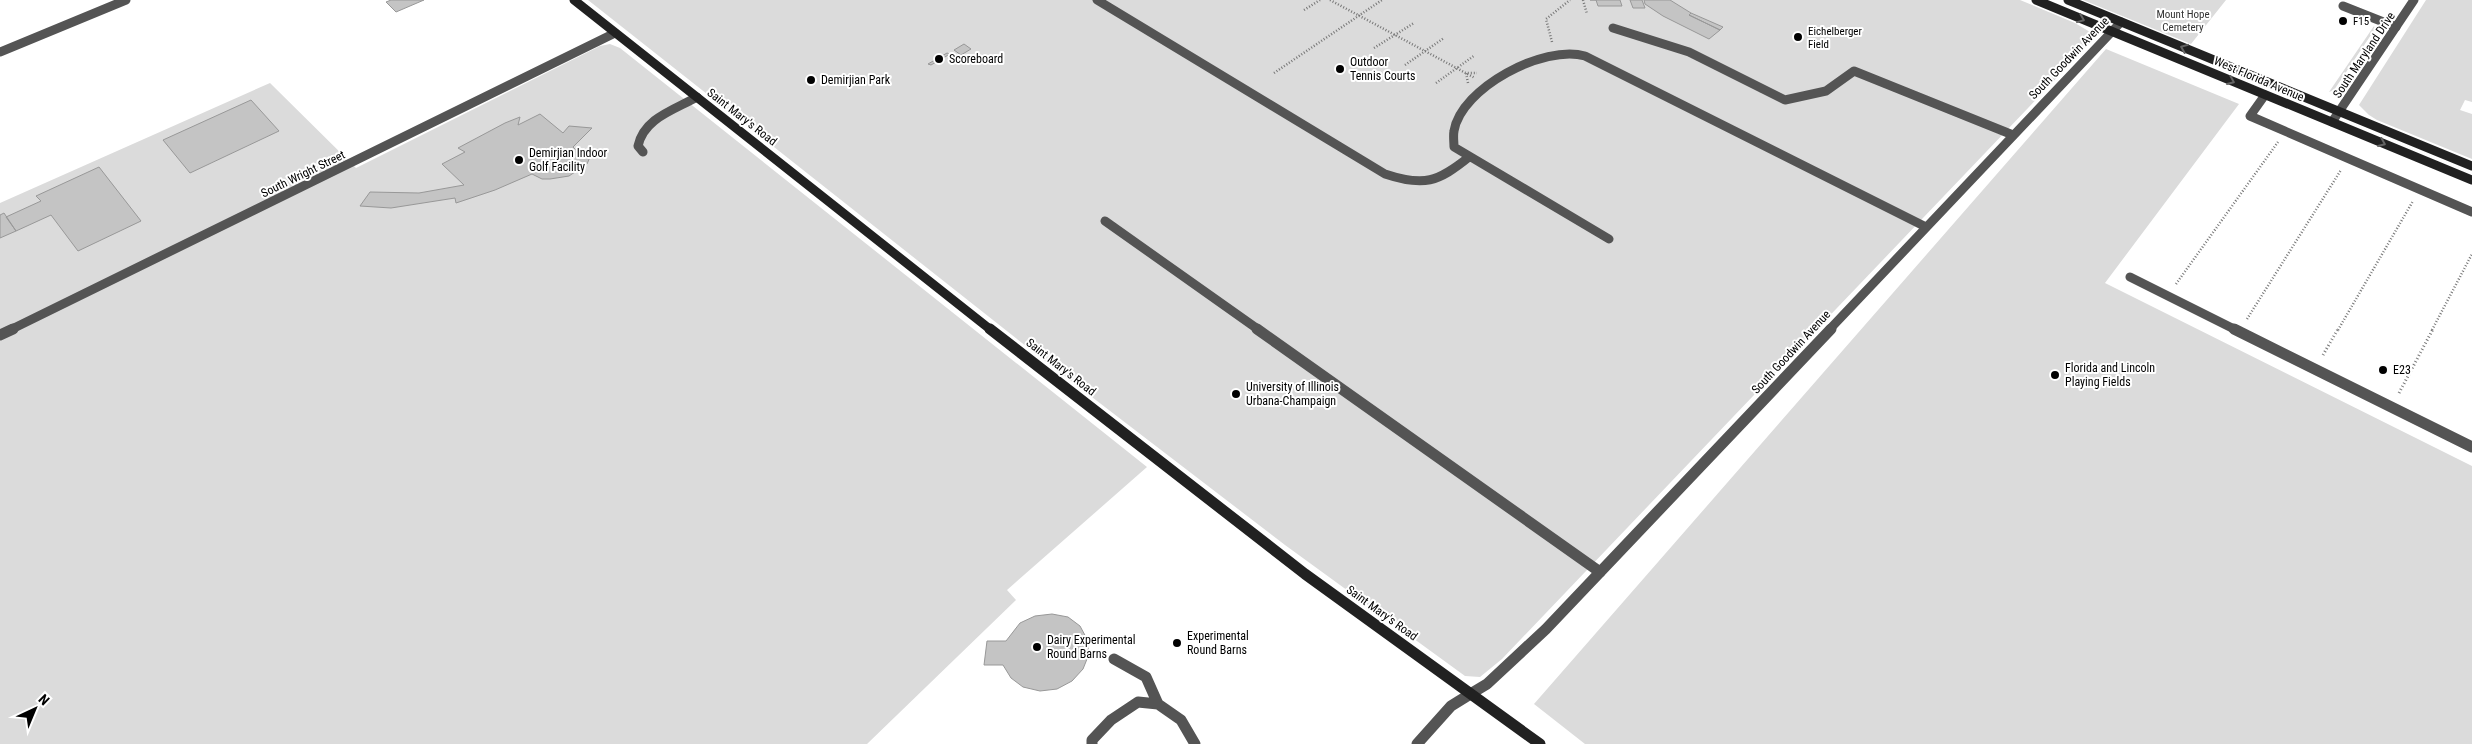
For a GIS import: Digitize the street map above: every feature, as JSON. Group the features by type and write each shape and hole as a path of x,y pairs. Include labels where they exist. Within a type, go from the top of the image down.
{"street":[{"path":"0,52 126,0"},
{"name":"Saint Mary's Road","path":"574,0 867,233 1305,574 1540,744"},
{"path":"1097,0 1385,174 1405,182 1427,183 1448,174 1469,157"},
{"name":"West Florida Avenue","path":"2036,0 2472,180"},
{"name":"West Florida Avenue","path":"2068,0 2472,166"},
{"name":"South Maryland Drive","path":"2332,122 2414,0"},
{"path":"2343,6 2396,27"},
{"name":"South Goodwin Avenue","path":"1416,744 1451,706 1487,684 1546,629 2121,22"},
{"path":"1613,28 1689,52 1785,100 1826,91 1854,71 2013,135"},
{"name":"South Wright Street","path":"0,335 615,33"},
{"path":"1609,239 1454,147 1451,138 1456,122 1469,103 1489,86 1536,59 1559,53 1576,53 1593,59 1926,227"},
{"path":"2266,95 2250,116 2472,212"},
{"path":"642,152 638,146 641,133 651,122 697,97"},
{"path":"1105,221 1600,572"},
{"path":"2130,277 2472,447"},
{"path":"1114,659 1146,677 1158,704"},
{"path":"1092,744 1092,740 1110,720 1138,702 1158,704 1174,711 1190,729 1195,744"}],"path":[{"path":"1304,10 1320,0"},
{"path":"1330,0 1489,86"},
{"path":"1274,74 1382,0"},
{"path":"1553,45 1546,19 1570,0"},
{"path":"1583,0 1587,14"},
{"path":"1374,48 1414,22"},
{"path":"1405,66 1444,38"},
{"path":"1436,82 1475,55"},
{"path":"2174,286 2280,138"},
{"path":"2245,321 2344,166"},
{"path":"2321,358 2416,196"},
{"path":"2398,395 2472,254"}],"green space":[{"path":"588,0 2020,0 2075,23 2090,32 2090,43 1502,659 1480,677 1465,676 1285,545 1041,358"},
{"name":"Mount Hope Cemetery","path":"2083,0 2226,0 2191,44"},
{"path":"2426,0 2472,0 2472,102 2465,100 2460,110 2472,114 2472,159 2377,120 2359,105"},
{"path":"2374,26 2375,29 2334,90 2329,92"},
{"path":"610,44 620,48 1147,467 1007,590 1016,600 867,744 0,744 0,203 270,83 356,168 600,46"},
{"name":"Florida and Lincoln Playing Fields","path":"2106,49 2239,104 2105,283 2472,466 2472,744 1585,744 1534,704"}],"building":[{"path":"391,0 424,0 396,12 386,2"},
{"path":"1596,0 1620,0 1622,6 1598,6"},
{"path":"1630,0 1642,0 1645,8 1633,8"},
{"path":"1644,0 1670,0 1691,13 1689,15 1720,30 1709,39 1663,16 1645,4"},
{"path":"1691,13 1723,27 1720,30 1689,15"},
{"path":"964,44 971,49 961,55 954,50"},
{"name":"Scoreboard","path":"947,53 950,54 931,65 928,64"},
{"path":"251,100 279,131 190,173 163,140"},
{"name":"Demirjian Indoor Golf Facility","path":"540,114 563,133 569,126 592,128 573,147 578,152 578,157 590,157 587,164 569,176 542,179 532,174 495,190 456,203 455,198 391,208 360,206 370,192 419,193 464,185 442,164 465,152 458,148 505,123 520,117 518,125"},
{"path":"99,167 141,221 78,251 51,215 16,231 6,217 41,201 36,196"},
{"path":"4,213 16,231 0,238 0,215"},
{"name":"Dairy Experimental Round Barns","path":"1052,614 1068,617 1080,626 1087,639 1089,654 1083,669 1072,681 1057,689 1040,691 1023,687 1011,678 1003,665 984,665 987,641 1006,641 1020,623 1035,616"}],"place":[{"name":"F15","path":"2343,21"},
{"name":"Eichelberger Field","path":"1798,37"},
{"name":"Scoreboard","path":"939,59"},
{"name":"Outdoor Tennis Courts","path":"1340,69"},
{"name":"Demirjian Park","path":"811,80"},
{"name":"Demirjian Indoor Golf Facility","path":"519,160"},
{"name":"E23","path":"2383,370"},
{"name":"Florida and Lincoln Playing Fields","path":"2055,375"},
{"name":"University of Illinois Urbana-Champaign","path":"1236,394"},
{"name":"Experimental Round Barns","path":"1177,643"},
{"name":"Dairy Experimental Round Barns","path":"1037,647"}]}
